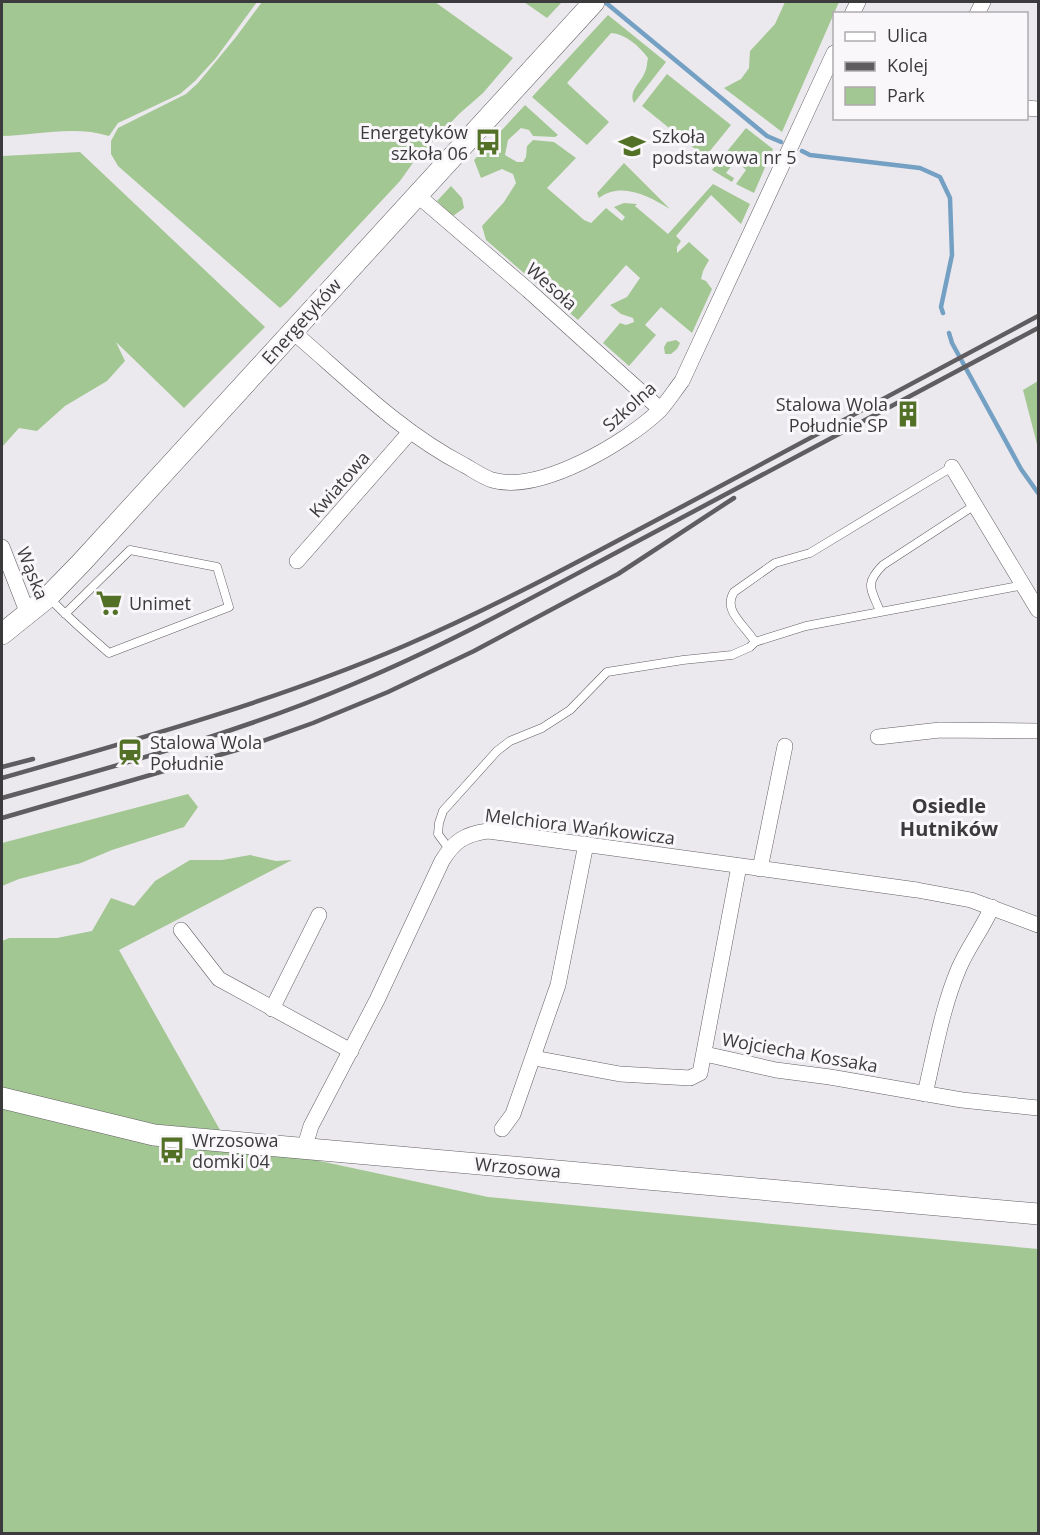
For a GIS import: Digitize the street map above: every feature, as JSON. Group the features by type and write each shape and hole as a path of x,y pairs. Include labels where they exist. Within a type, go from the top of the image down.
{"street":[{"name":"Energetyków","path":"2,634 48,597 594,2"},
{"name":"Szkolna","path":"292,331 410,432 450,458 493,480 533,480 573,466 612,447 660,409 682,381 833,56"},
{"name":"Wesoła","path":"416,194 528,290 660,409"},
{"name":"Kwiatowa","path":"297,561 410,432"},
{"path":"952,467 1038,610"},
{"name":"Wąska","path":"2,547 28,614"},
{"path":"878,737 940,730 1038,730"},
{"path":"760,869 784,746"},
{"name":"Melchiora Wańkowicza","path":"304,1149 312,1126 449,849 463,837 474,832 488,831 917,890 971,900 1038,925"},
{"path":"502,1129 513,1114 558,985 585,844"},
{"path":"705,1054 738,866"},
{"path":"925,1094 947,998 960,965 987,920 992,907"},
{"path":"272,1009 319,915"},
{"path":"181,930 219,979 351,1051"},
{"name":"Wojciecha Kossaka","path":"534,1058 620,1074 690,1078 700,1073 705,1054 776,1070 962,1100 1038,1108"},
{"name":"Wrzosowa","path":"2,1098 154,1135 1038,1214"}],"lane":[{"path":"755,642 729,607 730,598 734,592 775,563 810,553 952,467"},
{"path":"880,611 870,588 872,576 883,565 975,505"},
{"path":"48,597 65,614 109,653 229,607 217,567 130,550 65,614"},
{"path":"449,849 438,834 443,811 497,750 510,741 542,728 570,710 607,672 732,655 750,647 755,642 806,626 1024,585"}],"green space":[{"path":"2,2 257,2 216,58 195,81 180,94 118,123 109,136 69,131 2,136"},
{"path":"262,2 435,2 513,58 483,93 459,114 415,160 400,181 280,308 118,166 111,154 111,141 118,128 186,94 236,37"},
{"path":"524,2 562,2 547,18"},
{"path":"785,2 839,2 782,132 724,88 741,79 749,68 750,51 775,24"},
{"path":"608,15 666,62 634,103 634,91 645,72 648,58 632,41 611,33 567,83 609,122 587,145 532,97"},
{"path":"667,74 731,125 705,157 642,106"},
{"path":"525,105 558,135 555,137 533,136 529,130 521,128 508,140 505,155 517,162 523,162 527,146 533,140 554,142 576,158 547,188 584,220 591,223 606,208 622,221 625,217 614,207 624,203 637,204 635,206 668,234 713,184 750,204 741,224 711,195 676,236 681,241 677,247 677,253 689,242 709,260 701,279 706,281 712,289 692,333 661,307 645,325 656,335 629,366 603,343 620,323 626,325 634,322 633,318 621,314 610,305 627,297 640,278 626,265 578,320 486,240 482,226 504,202 516,183 513,174 502,169 481,178 474,160"},
{"path":"746,128 773,149 754,193 736,184 746,170 736,160 726,173 734,178 732,182 712,170"},
{"path":"80,152 265,327 184,408 116,342 125,361 107,381 65,406 37,431 19,428 2,447 2,156"},
{"path":"624,163 670,209 635,192 616,191 599,198 597,193"},
{"path":"451,186 462,198 464,208 453,216 437,201"},
{"path":"676,340 680,343 677,349 671,354 665,354 664,347 667,342"},
{"path":"1038,381 1038,448 1023,390"},
{"path":"188,794 198,807 184,827 112,850 81,863 19,879 2,886 2,843"},
{"path":"250,855 276,861 292,860 119,950 220,1130 156,1125 2,1088 2,941 9,938 57,938 92,931 111,898 134,906 155,881 190,860 222,860"},
{"path":"2,1107 133,1140 287,1154 488,1197 1038,1249 1038,1533 2,1533"}],"waterway":[{"path":"605,2 767,136 781,142"},
{"path":"802,151 810,155 920,168 940,177 950,198 952,255 941,307 943,313"},
{"path":"949,333 952,343 1021,469 1038,493"}],"railway":[{"path":"2,778 255,702 355,666 440,630 581,560 1038,316"},
{"path":"2,798 222,733 308,702 388,669 532,598 1038,328"},
{"path":"2,818 240,749 313,723 388,692 474,651 618,574 734,498"},
{"path":"2,767 33,759"}],"place":[{"name":"Energetyków szkoła 06","path":"488,142"},
{"name":"Szkoła podstawowa nr 5","path":"632,146"},
{"name":"Stalowa Wola Południe SP","path":"908,414"},
{"name":"Unimet","path":"109,603"},
{"name":"Stalowa Wola Południe","path":"130,752"},
{"name":"Wrzosowa domki 04","path":"172,1150"}],"district":[{"name":"Osiedle Hutników","path":"949,816"}]}
